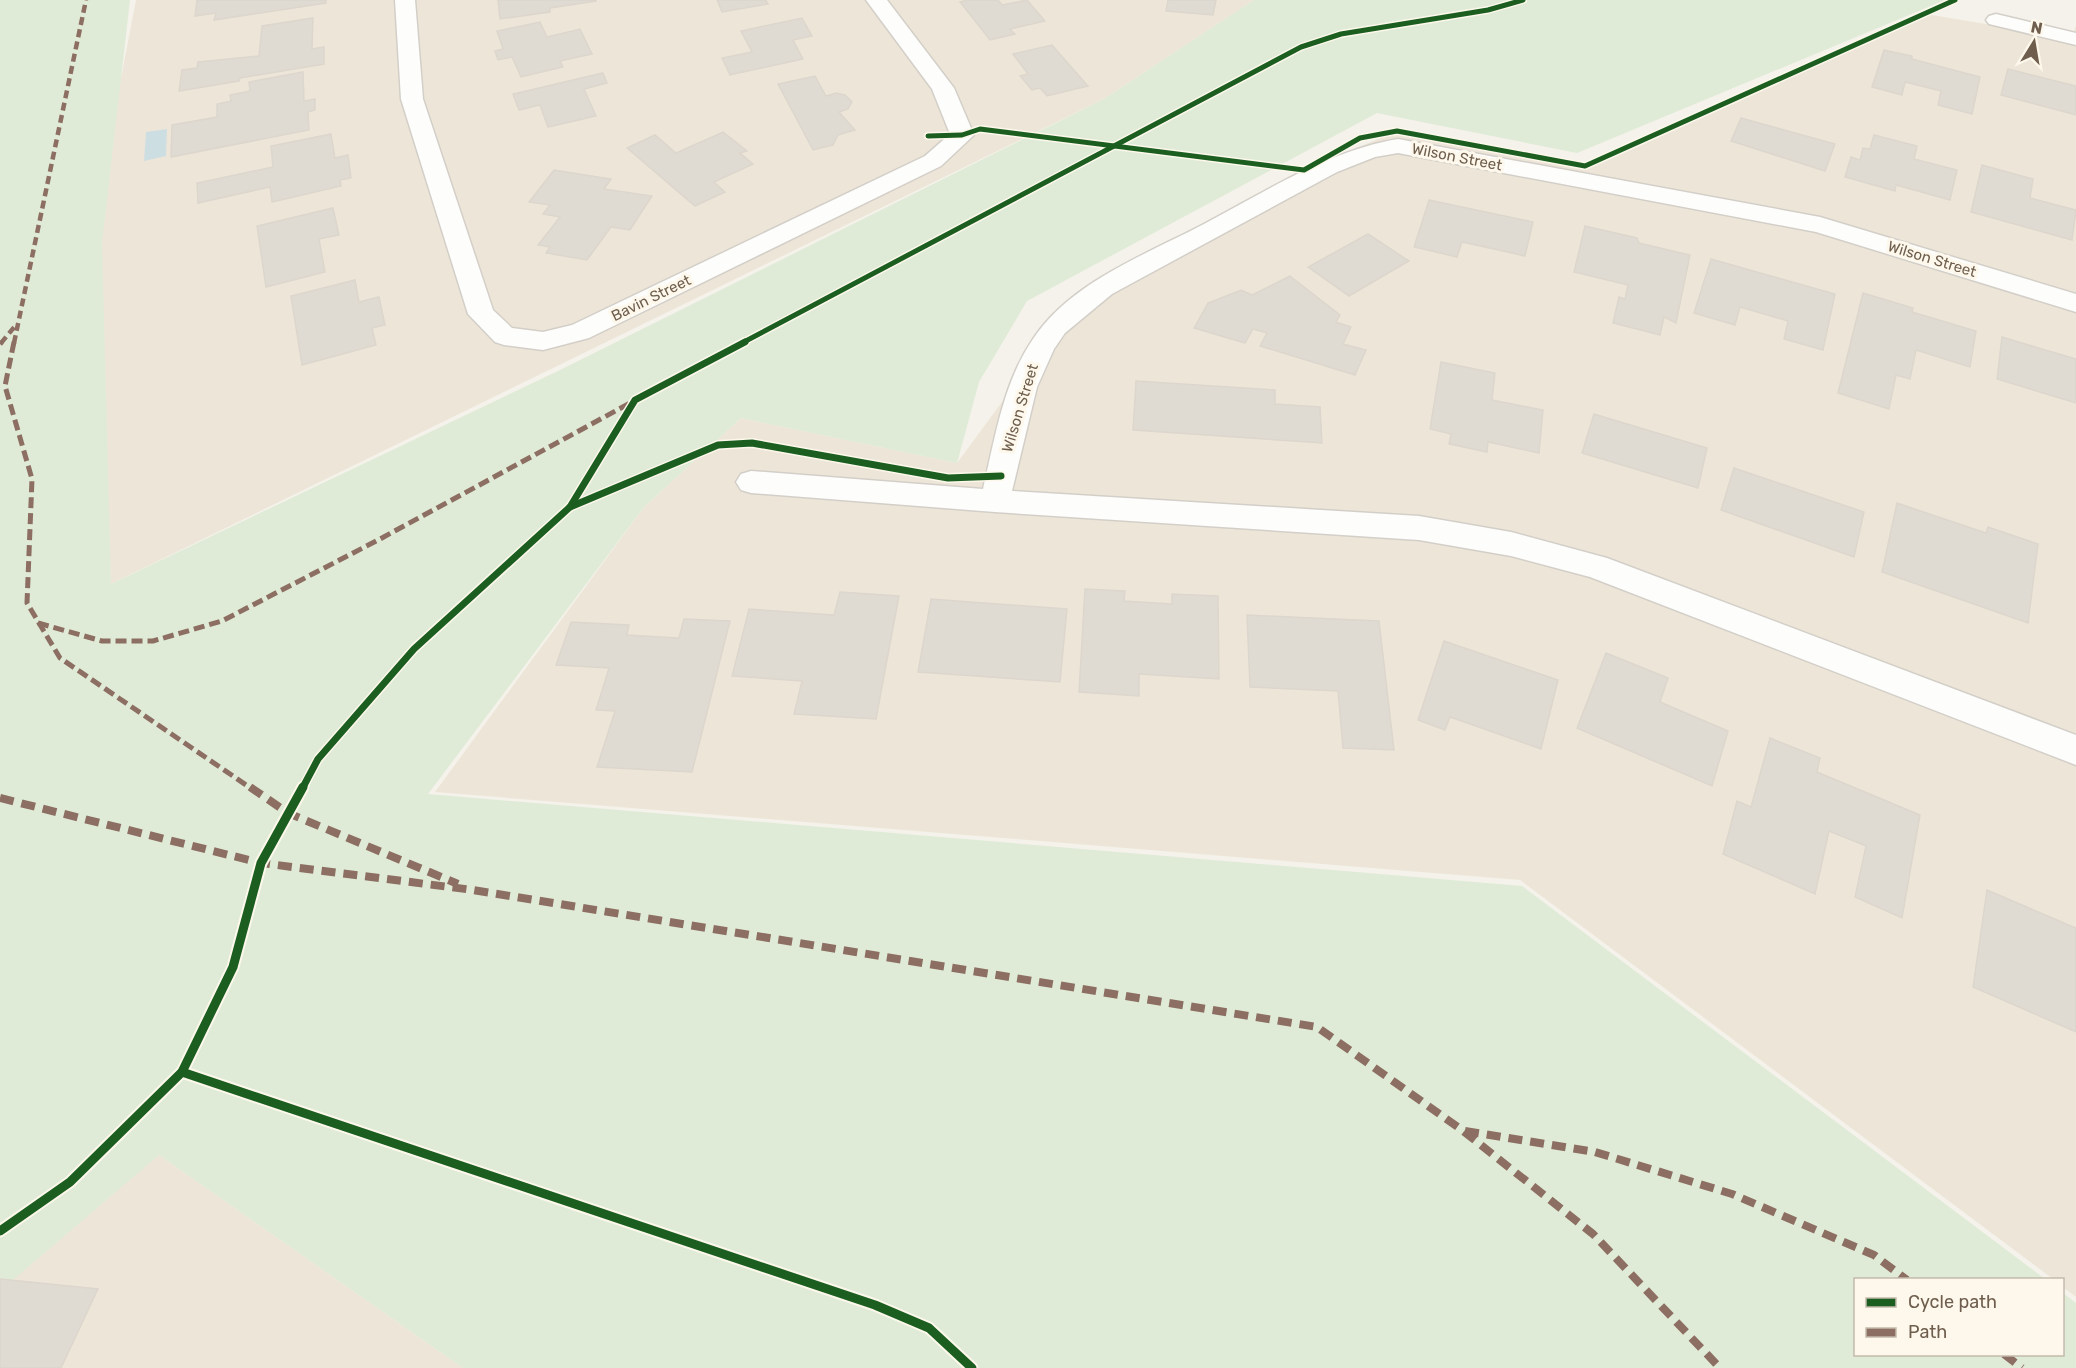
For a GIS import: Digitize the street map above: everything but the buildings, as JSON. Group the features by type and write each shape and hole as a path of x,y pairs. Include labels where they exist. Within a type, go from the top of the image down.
{"street":[{"name":"Bavin Street","path":"405,0 412,99 481,314 504,336 543,341 580,332 933,161 962,135 944,88 876,0"},
{"path":"1996,20 2076,39"},
{"name":"Wilson Street","path":"995,501 1019,402 1033,360 1055,329 1076,309 1103,288 1329,167 1369,152 1398,146 1820,225 2076,303"},
{"path":"751,482 995,501 1419,528 1511,544 1596,567 2076,750"}],"shaded area":[{"path":"136,0 1254,0 1104,99 111,584 94,219"},
{"path":"1926,14 2071,38 2076,26 2076,1297 2064,1288 2064,1278 2052,1278 1520,880 435,792 644,507 741,418 957,463 1033,360 1076,309 1304,170 1397,131 1585,166"},
{"path":"167,129 166,156 144,161 146,132"},
{"path":"159,1155 463,1368 0,1368 0,1287"}],"green space":[{"path":"0,0 130,0 102,243 111,584 556,372 1104,99 1254,0 1945,0 1577,153 1377,113 1027,301 979,382 957,463 741,418 644,507 428,794 1522,886 2044,1278 1854,1278 1854,1356 2064,1356 2064,1294 2076,1303 2076,1368 463,1368 159,1155 0,1291"}],"marked path":[{"path":"86,0 5,386 32,479 27,603 60,658 288,813 458,884"},
{"path":"0,344 16,325"},
{"path":"38,623 102,641 153,641 222,621 380,539 632,402"},
{"path":"0,798 261,863 473,890 1317,1027 1462,1130 1593,1234 1720,1368"},
{"path":"1465,1131 1595,1152 1732,1194 1874,1255 1904,1278"},
{"path":"2007,1356 2022,1368"}],"cycle path":[{"path":"0,1231 70,1182 182,1072 233,967 261,863 318,759 414,649 570,507 635,400 1301,47 1341,34 1488,10 1523,0"},
{"path":"928,136 962,135 980,129 1304,170 1360,138 1397,131 1585,166 1955,0"},
{"path":"570,507 718,445 752,443 948,478 1001,476"},
{"path":"182,1072 875,1305 929,1328 972,1368"}]}
